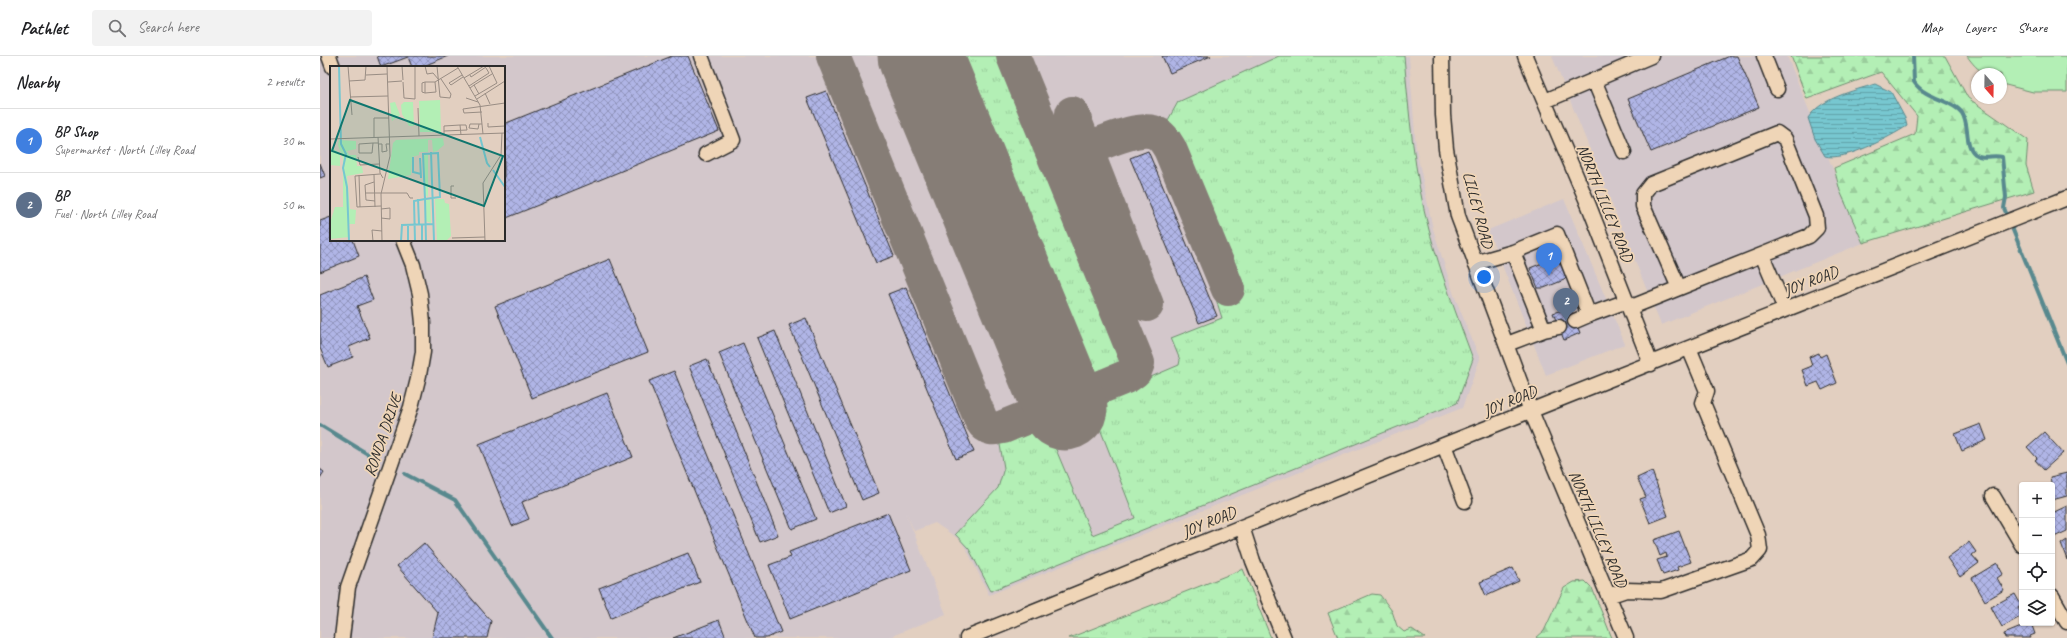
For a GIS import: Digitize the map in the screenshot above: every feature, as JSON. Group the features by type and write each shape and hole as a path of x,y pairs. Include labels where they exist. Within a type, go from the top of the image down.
{"street":[{"path":"329,56 333,66"},
{"path":"701,56 733,140 706,154"},
{"name":"LILLEY ROAD","path":"1442,56 1443,115 1446,149 1458,216 1531,411"},
{"name":"NORTH LILLEY ROAD","path":"1526,56 1651,364"},
{"path":"1545,101 1651,56"},
{"path":"1764,56 1777,89"},
{"path":"1594,80 1624,152"},
{"path":"1575,321 1589,315 1628,305 1679,288 1809,236 1817,228 1816,216 1786,139 1777,133 1650,184 1643,194 1643,206 1679,288"},
{"name":"JOY ROAD","path":"967,638 994,633 1242,527 1444,445 2067,198"},
{"path":"1475,263 1513,252 1557,234 1589,315"},
{"name":"RONDA DRIVE","path":"342,638 348,587 411,407 419,375 422,352 423,323 413,265 403,241"},
{"path":"1513,252 1544,330"},
{"path":"1762,255 1785,309"},
{"path":"1507,344 1544,330 1559,327"},
{"path":"1608,596 1626,590 1661,591 1752,559 1760,550 1758,535 1703,403 1707,392 1689,348"},
{"name":"NORTH LILLEY ROAD","path":"1531,411 1626,638"},
{"path":"1444,445 1465,501"},
{"path":"1993,496 2019,540"},
{"path":"1242,527 1253,561 1284,638"},
{"path":"2055,601 2067,622"}],"shaded area":[{"path":"320,56 1409,56 1416,148 1433,229 1454,295 1480,359 1462,408 989,595 967,550 960,540 935,523 914,531 906,513 946,614 887,638 320,638"},
{"path":"1552,56 1787,56 1863,243 1661,325"},
{"path":"1564,199 1625,344 1546,375 1488,230"}],"green space":[{"path":"947,56 1004,56 1120,342 1122,362 1104,375 1088,379 1076,371"},
{"path":"1279,56 1404,56 1413,143 1419,187 1424,209 1439,263 1473,359 1457,403 991,591 969,549 955,534 998,488 1004,468 999,439 1044,421 1092,535 1135,518 1090,403 1179,365 1180,360 1171,338 1222,318 1216,299 1237,291 1173,134 1167,128 1168,120 1178,102"},
{"path":"1791,56 1945,56 1968,98 1971,100 1971,104 1977,104 2028,140 2026,165 2034,191 1863,243 1840,191 1834,168 1915,134 1917,116 1881,72 1807,99"},
{"path":"1967,56 2067,56 2067,92 2033,92 2007,85 2007,68 1978,68"},
{"path":"1243,569 1271,638 1069,638"},
{"path":"1585,581 1592,588 1612,638 1536,638 1544,631 1564,588 1574,582"},
{"path":"1372,594 1380,595 1392,611 1397,626 1404,632 1412,629 1425,638 1338,638 1328,613"}],"water":[{"path":"1875,84 1891,92 1905,118 1907,126 1878,142 1854,152 1833,157 1825,156 1815,139 1808,118 1821,105 1829,100"}],"building":[{"path":"377,56 448,56 423,66 412,66 408,57 381,66"},
{"path":"672,56 688,56 719,131 505,219 505,124"},
{"path":"1162,56 1211,56 1170,73"},
{"path":"1730,56 1737,56 1759,107 1651,152 1628,99"},
{"path":"826,91 894,256 876,263 807,98"},
{"path":"1148,151 1217,316 1199,323 1130,158"},
{"path":"320,163 325,176 320,178"},
{"path":"330,217 330,241 353,241 359,256 320,272 320,221"},
{"path":"1560,256 1568,276 1564,280 1544,288 1538,288 1530,268"},
{"path":"610,259 648,352 532,398 495,306"},
{"path":"364,277 373,300 357,306 370,338 349,347 353,357 328,367 320,348 320,295"},
{"path":"906,287 974,452 956,459 888,294"},
{"path":"1570,307 1580,333 1564,340 1553,313"},
{"path":"806,318 879,493 862,500 789,325"},
{"path":"775,331 846,506 829,513 757,338"},
{"path":"743,343 816,519 792,529 719,353"},
{"path":"1819,353 1820,357 1826,354 1837,383 1822,390 1818,382 1808,386 1802,370 1812,366 1809,357"},
{"path":"707,359 778,535 760,542 689,366"},
{"path":"674,371 781,632 767,638 755,638 649,381"},
{"path":"607,393 633,457 522,502 529,519 512,526 479,444"},
{"path":"1981,424 1987,440 1962,451 1955,434"},
{"path":"2044,432 2063,453 2044,470 2035,460 2037,458 2027,447"},
{"path":"320,469 324,472 320,478"},
{"path":"1652,471 1668,516 1650,523 1640,499 1646,497 1637,478"},
{"path":"2067,473 2067,496 2055,499 2055,482 2051,482 2050,477"},
{"path":"2067,506 2067,531 2055,537 2055,518 2055,512"},
{"path":"888,513 911,570 790,619 769,565 791,557 789,552"},
{"path":"1679,531 1691,562 1677,567 1678,570 1663,575 1657,560 1667,557 1666,553 1660,556 1654,540"},
{"path":"2067,540 2067,560 2061,544"},
{"path":"1969,542 1976,552 1972,555 1979,563 1960,577 1947,558"},
{"path":"424,543 491,621 487,638 432,638 438,613 397,566"},
{"path":"688,553 700,582 611,618 599,588"},
{"path":"1997,563 2003,574 1997,578 2004,590 1985,601 1972,578"},
{"path":"1513,568 1519,581 1486,596 1480,582"},
{"path":"2015,594 2019,601 2019,618 2002,627 1991,607"},
{"path":"719,620 726,638 673,638"},
{"path":"2024,626 2032,626 2035,634 2030,636 2031,638 2005,638 2004,634"}],"waterway":[{"path":"1913,56 1914,82 1925,92 1952,105 1962,113 1966,123 1969,145 1975,154 1981,157 2002,157 2006,197 2004,208 2067,363"},
{"path":"320,425 376,459"},
{"path":"405,474 455,500 552,638"}],"taxiway":[{"path":"833,56 981,420 986,426 994,428 1003,427 1128,376 1135,371 1138,363 1013,56"},
{"path":"1072,113 1147,305"},
{"path":"1086,149 1112,139 1142,131 1158,134 1162,137 1170,149 1228,289"}],"runway":[{"path":"920,56 1065,408"}],"place":[{"name":"BP Shop","path":"1549,276"},
{"name":"BP","path":"1566,321"}]}
